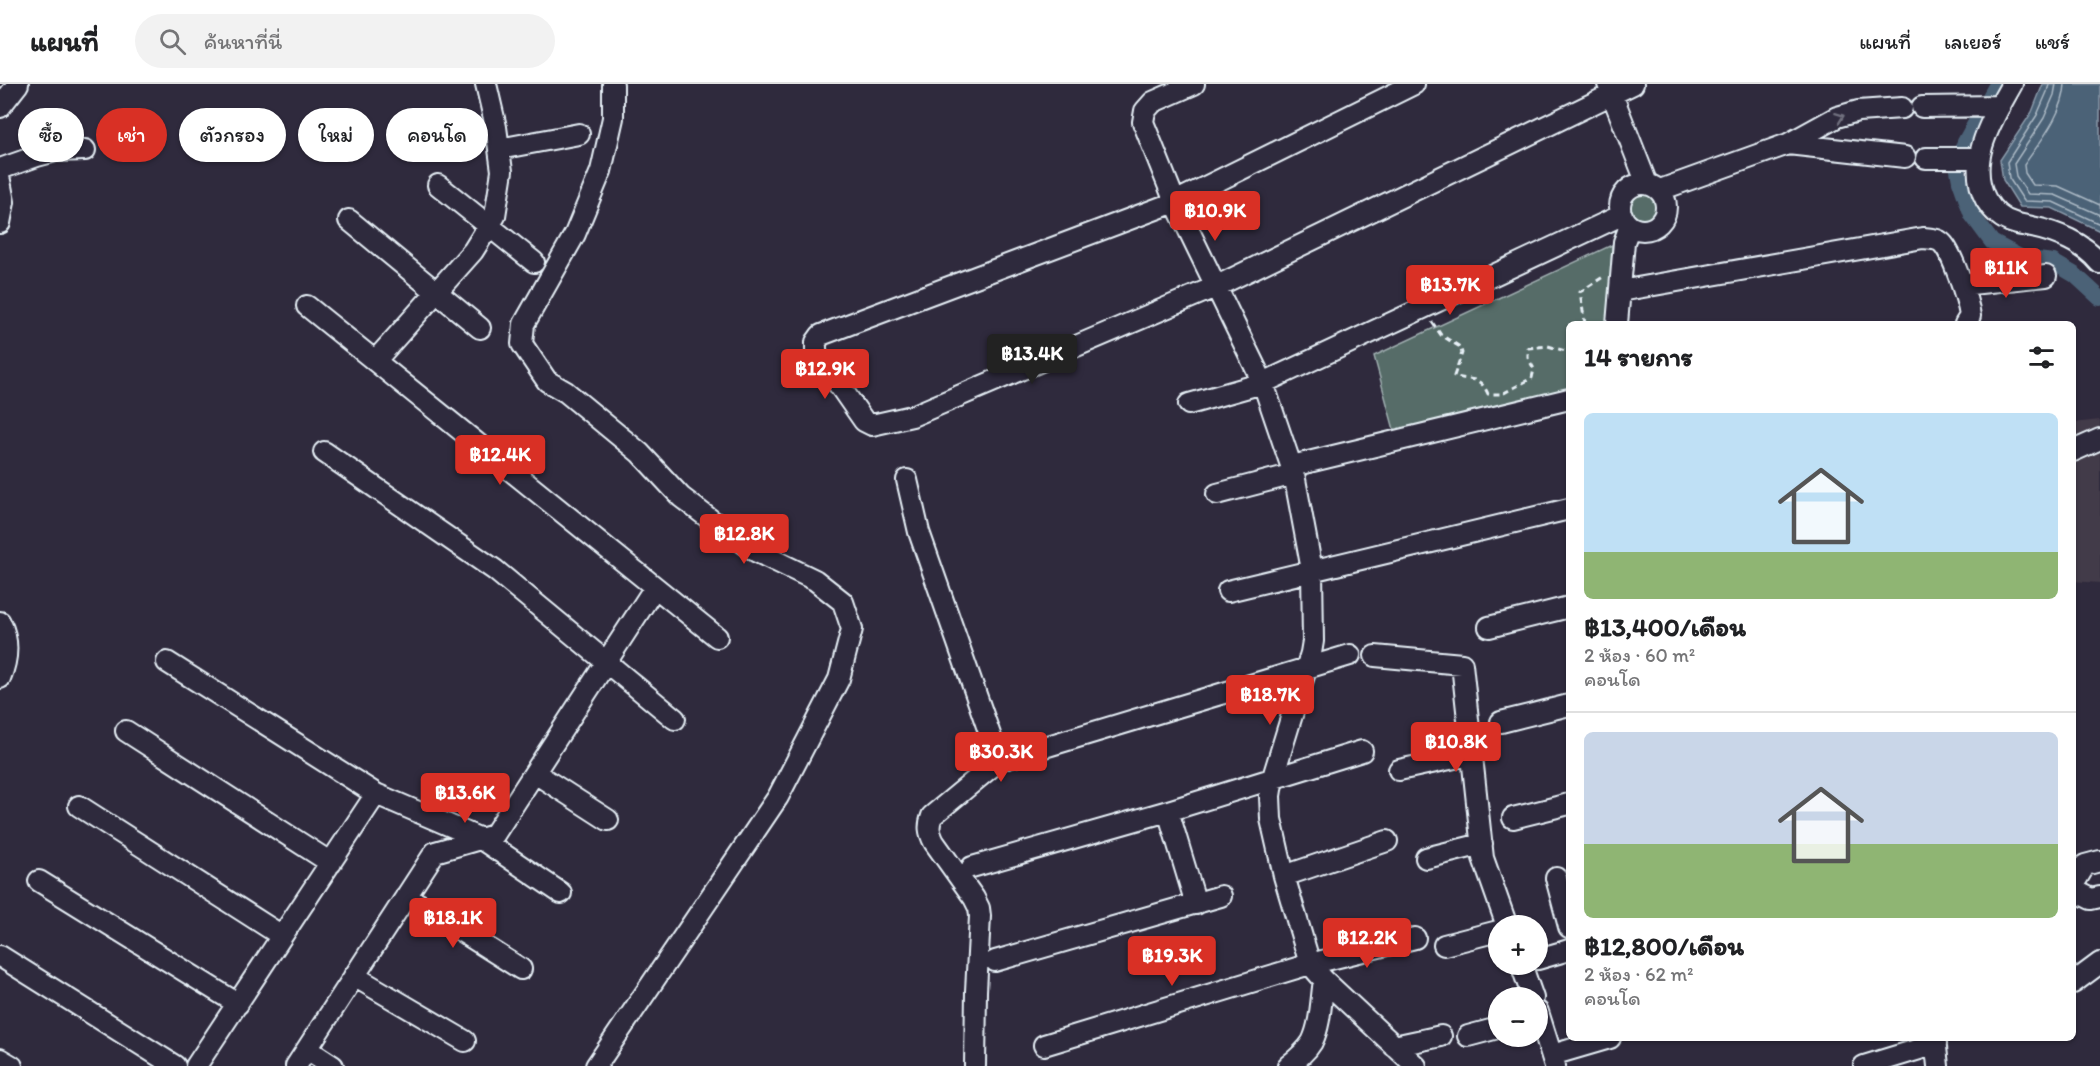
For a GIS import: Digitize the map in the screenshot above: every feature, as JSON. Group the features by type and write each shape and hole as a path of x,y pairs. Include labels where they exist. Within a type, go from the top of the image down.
{"street":[{"path":"0,107 18,84"},
{"path":"375,361 473,251 495,216 502,171 486,84"},
{"path":"596,1066 778,797 839,679 852,629 843,602 815,580 757,552 681,497 640,453 566,392 547,381 522,344 524,324 575,234 601,171 613,118 613,84"},
{"path":"1194,84 1153,102 1145,111 1143,122 1175,202 1263,383 1293,470 1312,570 1313,641 1307,669 1274,777 1270,796 1271,819 1284,876 1310,964 1324,980 1416,1066"},
{"path":"1414,84 1175,202 821,335 816,342 816,352 864,421 872,425 912,416 1215,287 1610,89 1633,84"},
{"path":"2012,84 1995,106 1987,131 1974,158 1984,197 1993,211 2012,223 2055,233 2094,255 2100,263"},
{"path":"1610,89 1653,187 1665,197 1667,206 1661,222 1655,227 1646,230 1638,229 1626,220"},
{"path":"1923,107 1995,106"},
{"path":"1617,321 1626,220 1621,202 1628,190 1640,184 1653,187 1788,144 1837,117 1858,111 1902,108"},
{"path":"499,149 579,134"},
{"path":"1788,144 1905,157"},
{"path":"0,169 56,151 85,150"},
{"path":"1930,158 1974,158"},
{"path":"0,181 4,202 0,223"},
{"path":"438,185 534,262"},
{"path":"350,220 480,328"},
{"path":"1189,404 1263,383 1422,309 1626,220"},
{"path":"1620,291 1923,238 1935,239 1944,244 1962,285 1970,316 1967,321"},
{"path":"1962,285 2046,276"},
{"path":"307,306 717,638"},
{"path":"1217,494 1293,470 1566,400"},
{"path":"2076,450 2100,439"},
{"path":"324,452 495,570 675,719"},
{"path":"907,480 919,532 994,749 994,760 990,768 939,810 929,823 929,833 934,842 979,908 975,1066"},
{"path":"1228,591 1566,510"},
{"path":"296,1066 435,852 494,835 655,587"},
{"path":"1490,627 1566,608"},
{"path":"0,622 5,632 8,648 0,678"},
{"path":"1008,758 1350,655"},
{"path":"1375,656 1462,664 1483,858 1503,915"},
{"path":"167,662 375,795 481,839 561,893"},
{"path":"1501,722 1566,706"},
{"path":"126,731 331,863"},
{"path":"972,867 1168,811 1362,751"},
{"path":"1400,770 1473,754"},
{"path":"535,773 608,820"},
{"path":"196,1066 375,795"},
{"path":"1513,818 1566,805"},
{"path":"79,806 282,936"},
{"path":"1168,811 1196,904"},
{"path":"1284,876 1387,841"},
{"path":"1426,858 1482,844"},
{"path":"2076,880 2085,865 2100,861"},
{"path":"1556,878 1566,916"},
{"path":"39,881 238,1004"},
{"path":"2076,892 2091,899 2100,897"},
{"path":"406,896 521,969"},
{"path":"995,961 1221,896"},
{"path":"1444,945 1488,934"},
{"path":"1044,1045 1310,964 1415,938"},
{"path":"1548,956 1566,951"},
{"path":"0,956 175,1066"},
{"path":"2076,981 2100,963"},
{"path":"354,976 465,1041"},
{"path":"1288,1066 1305,1052 1316,1032 1324,980"},
{"path":"1468,1036 1488,1031"},
{"path":"1394,1046 1441,1036"},
{"path":"1548,1043 1554,1060 1602,1041"},
{"path":"1864,1066 1935,1041 1938,1066"},
{"path":"307,1049 333,1066"},
{"path":"0,1059 12,1066"}],"path":[{"path":"1585,321 1580,292 1599,278 1621,270"},
{"path":"1422,309 1441,336 1460,347 1462,353 1454,376 1474,379 1484,386 1488,394 1502,394 1532,378 1534,369 1528,358 1528,348 1548,346 1566,350"}],"shaded area":[{"path":"2100,420 2100,583 2076,581 2076,423"}],"green space":[{"path":"1643,194 1652,198 1656,207 1652,216 1643,220 1634,216 1630,207 1634,198"},
{"path":"1612,245 1609,321 1566,321 1566,392 1396,437 1374,356"}],"water":[{"path":"2043,84 2100,84 2100,231 2052,208 2020,207 2003,180 2000,160 2032,112"}],"waterway":[{"path":"1997,84 1965,142 1957,164 1960,181 1972,215 1992,242 2022,258 2053,262 2075,275 2100,298"}]}
